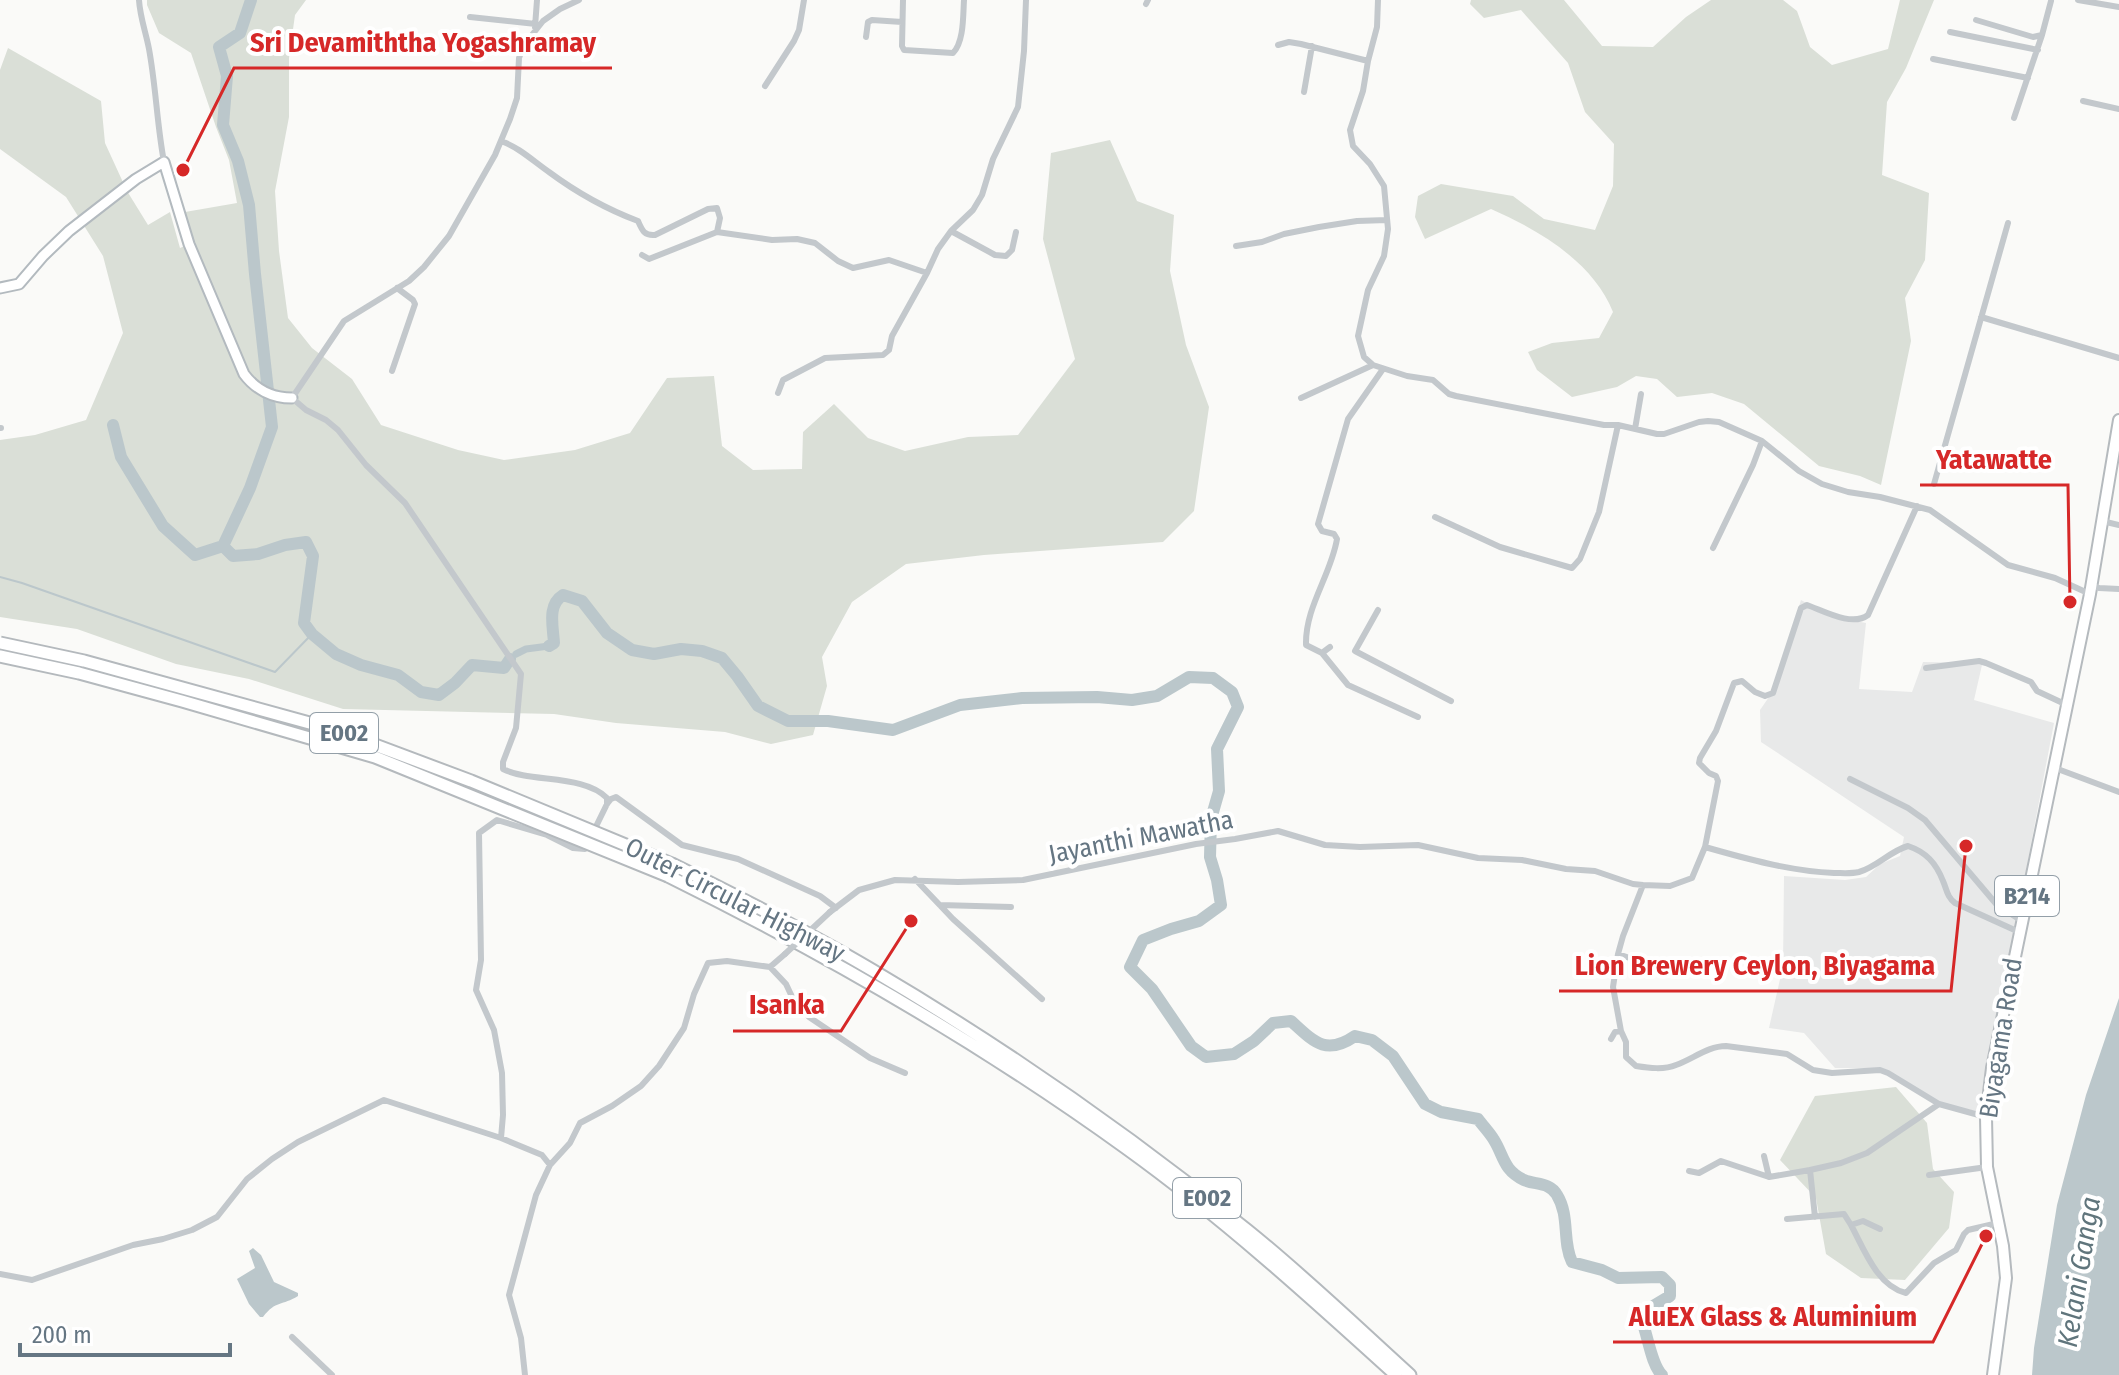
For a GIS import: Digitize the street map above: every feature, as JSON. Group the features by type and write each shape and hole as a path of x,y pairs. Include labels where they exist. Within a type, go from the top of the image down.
{"highway":[{"name":"Outer Circular Highway","path":"0,643 84,661 335,730 608,836 1016,1066 1232,1230 1378,1353 1410,1375"},
{"name":"Outer Circular Highway","path":"0,656 79,673 375,757 671,870"},
{"name":"Outer Circular Highway","path":"1378,1353 1396,1375"}],"main road":[{"name":"Biyagama Road","path":"1993,1375 2006,1278 2003,1246 1987,1167 1986,1117 1992,1068 2114,473 2119,420"}],"street":[{"path":"139,0 149,46 164,162 189,244 244,374 255,388 288,398 338,430 366,465 405,503 521,674 516,728 503,769 591,788 603,793 607,804"},
{"path":"535,27 537,0"},
{"path":"560,0 560,9"},
{"path":"288,398 344,321 424,267 449,236 501,141 517,98 519,58 524,45 535,27 579,0"},
{"path":"765,86 799,30 804,0"},
{"path":"903,0 904,50 953,53 960,41 964,0"},
{"path":"778,393 783,380 825,358 883,355 889,350 892,336 938,249 973,210 982,195 993,159 1018,107 1026,0"},
{"path":"1378,0 1377,27 1363,91 1350,130 1353,146 1370,164 1384,186 1387,220 1384,256 1368,290 1358,336 1364,357 1373,365 1433,380 1456,396 1604,425 1664,434 1708,421 1736,429 1762,441 1799,471 1822,484 1930,510 2008,565 2090,590 2119,589"},
{"path":"2014,118 2038,50 2051,0"},
{"path":"2078,0 2119,7"},
{"path":"470,17 535,27"},
{"path":"866,37 868,22 872,20 902,22"},
{"path":"1976,20 2033,37 2042,35"},
{"path":"1950,32 2038,50"},
{"path":"1278,45 1289,42 1312,46 1368,61"},
{"path":"1304,92 1312,46"},
{"path":"1933,59 2028,78"},
{"path":"2083,101 2119,109"},
{"path":"501,141 530,157 587,197 638,221 642,231 649,235 717,208 720,218 717,232"},
{"path":"0,288 19,284 69,231 136,179 164,162"},
{"path":"1236,246 1319,227 1387,220"},
{"path":"1934,484 2008,223"},
{"path":"951,231 995,255 1006,256 1012,250 1016,232"},
{"path":"642,255 649,259 717,232 815,243 853,268 889,260 927,273"},
{"path":"392,371 415,304 397,288"},
{"path":"1981,317 2119,358"},
{"path":"1301,398 1333,386 1373,365"},
{"path":"1383,369 1348,419 1318,524 1322,531 1334,534 1337,539 1331,568 1319,588 1306,645 1322,653 1348,685 1418,717"},
{"path":"1635,429 1641,394"},
{"path":"1435,517 1500,547 1572,568 1580,559 1599,512 1618,425"},
{"path":"1713,548 1762,441"},
{"path":"1917,506 1868,615 1855,620 1807,605 1801,608 1773,693 1765,696 1742,681 1734,683 1716,731 1699,763 1718,781 1705,847 1789,868 1854,874 1896,849 1908,846 1931,858 1950,899 1955,903 2020,926"},
{"path":"2102,521 2119,525"},
{"path":"1378,610 1355,651 1451,701"},
{"path":"1322,653 1330,647"},
{"path":"1926,668 1979,661 2031,682 2037,691 2067,705"},
{"path":"2055,768 2119,792"},
{"path":"1850,779 1925,820 1997,905 2020,926"},
{"path":"501,1138 502,1073 494,1030 476,990 481,960 479,833 497,820 547,835 573,848 585,849 607,804 616,797 682,845 738,859 820,896 833,910"},
{"name":"Jayanthi Mawatha","path":"770,967 859,890 895,880 1023,880 1278,831 1325,845 1418,845 1478,858 1522,860 1595,871 1633,884 1670,886 1692,878 1705,847"},
{"path":"915,879 1042,999"},
{"path":"1643,885 1623,936 1613,987 1626,1042 1626,1057 1636,1066 1676,1066 1716,1046 1787,1054 1813,1070 1832,1073 1880,1070 1939,1104 1986,1117"},
{"path":"940,905 1011,907"},
{"path":"1618,954 1647,964"},
{"path":"525,1375 521,1338 509,1295 536,1195 550,1165 570,1143 580,1123 641,1086 659,1066 684,1028 708,963 727,961 770,967 809,1017 870,1058 905,1073"},
{"path":"1611,1039 1615,1032 1621,1031"},
{"path":"0,1274 32,1280 133,1245 192,1230 217,1217 247,1179 272,1159 298,1142 384,1100 501,1138 542,1155 550,1165"},
{"path":"1689,1171 1699,1173 1721,1161 1769,1177 1841,1163 1867,1153 1939,1104"},
{"path":"1764,1156 1769,1177"},
{"path":"1929,1175 1987,1167"},
{"path":"1810,1170 1815,1217"},
{"path":"1787,1219 1844,1214 1877,1274 1900,1292 1906,1293 1934,1263 1956,1250 1968,1230 1998,1223"},
{"path":"1851,1225 1863,1221 1880,1229"},
{"path":"292,1337 332,1375"}],"shaded area":[{"path":"147,0 306,0 295,15 289,58 289,117 275,191 288,318 312,348 352,379 381,425 458,450 504,460 575,450 630,433 667,378 714,376 722,446 753,470 802,469 803,432 834,404 868,438 905,451 968,437 1018,435 1075,359 1043,239 1051,153 1110,140 1137,201 1174,215 1170,271 1186,345 1209,407 1194,511 1163,542 906,564 852,602 822,657 827,686 813,735 771,744 725,732 616,723 554,714 343,709 249,679 176,664 77,629 0,617 0,440 35,435 86,420 123,333 103,256 66,197 0,149 0,70 8,48 101,101 105,143 127,191 148,225 170,212 180,248 194,242 185,212 237,203 229,160 191,53 159,33"},
{"path":"1471,0 1564,0 1602,46 1653,47 1686,17 1711,0 1783,0 1797,11 1810,47 1832,65 1888,49 1900,0 1934,0 1906,68 1887,102 1882,175 1929,193 1925,260 1905,298 1911,341 1881,485 1860,476 1819,466 1744,404 1712,393 1677,397 1657,379 1636,376 1617,387 1572,397 1537,370 1528,352 1552,343 1599,338 1613,312 1592,278 1545,238 1491,209 1425,239 1415,217 1418,196 1441,184 1513,196 1544,219 1595,230 1613,186 1614,144 1585,112 1568,63 1521,10 1484,18 1470,4"},
{"path":"1801,600 1830,616 1866,623 1859,689 1912,692 1923,662 1973,663 1982,665 1974,700 2054,723 1980,1112 1939,1103 1881,1068 1835,1068 1804,1033 1769,1028 1783,966 1784,876 1845,880 1866,877 1880,864 1900,856 1904,837 1761,742 1760,710 1778,684"},
{"path":"1896,1087 1927,1123 1933,1169 1954,1192 1949,1228 1905,1280 1861,1278 1826,1254 1816,1198 1780,1160 1815,1096"}],"water":[{"name":"Kelani Ganga","path":"2119,998 2119,1375 2032,1375 2057,1205 2086,1095"},
{"path":"253,1248 261,1255 274,1282 298,1293 298,1296 272,1308 263,1317 249,1304 237,1279 255,1268 249,1251"}],"waterway":[{"path":"251,0 240,33 219,47 227,76 223,125 238,161 249,205 272,427 250,488 223,546 233,556 258,554 306,542 313,556 304,623 312,634 336,654 398,675 421,692 439,695 472,665 504,668 510,659"},
{"path":"113,425 121,457 163,526 195,555 223,546"},
{"path":"0,577 275,672 312,634"},
{"path":"549,646 554,643 553,610 563,595 582,601 607,633 632,650 654,654 681,649 702,651 722,658 758,706 788,721 828,721 893,730 960,705 1022,698 1132,700 1157,696 1189,677 1213,678 1232,692 1238,707 1217,749 1219,791 1211,819 1210,857 1221,905 1199,921 1143,940 1130,967 1152,989 1191,1046 1206,1057 1234,1054 1273,1023 1291,1021 1314,1040 1328,1046 1355,1036 1372,1040 1393,1056 1425,1104 1441,1112 1478,1119 1512,1172 1524,1180 1550,1188 1557,1195 1572,1262 1618,1278 1662,1277 1670,1285 1670,1296 1650,1308 1643,1324 1653,1359 1662,1375"},
{"path":"516,654 526,649 549,646"}],"place":[{"name":"Sri Devamiththa Yogashramay","path":"183,170"},
{"name":"Yatawatte","path":"2070,602"},
{"name":"Lion Brewery Ceylon, Biyagama","path":"1966,846"},
{"name":"Isanka","path":"911,921"},
{"name":"AluEX Glass & Aluminium","path":"1986,1236"}]}
